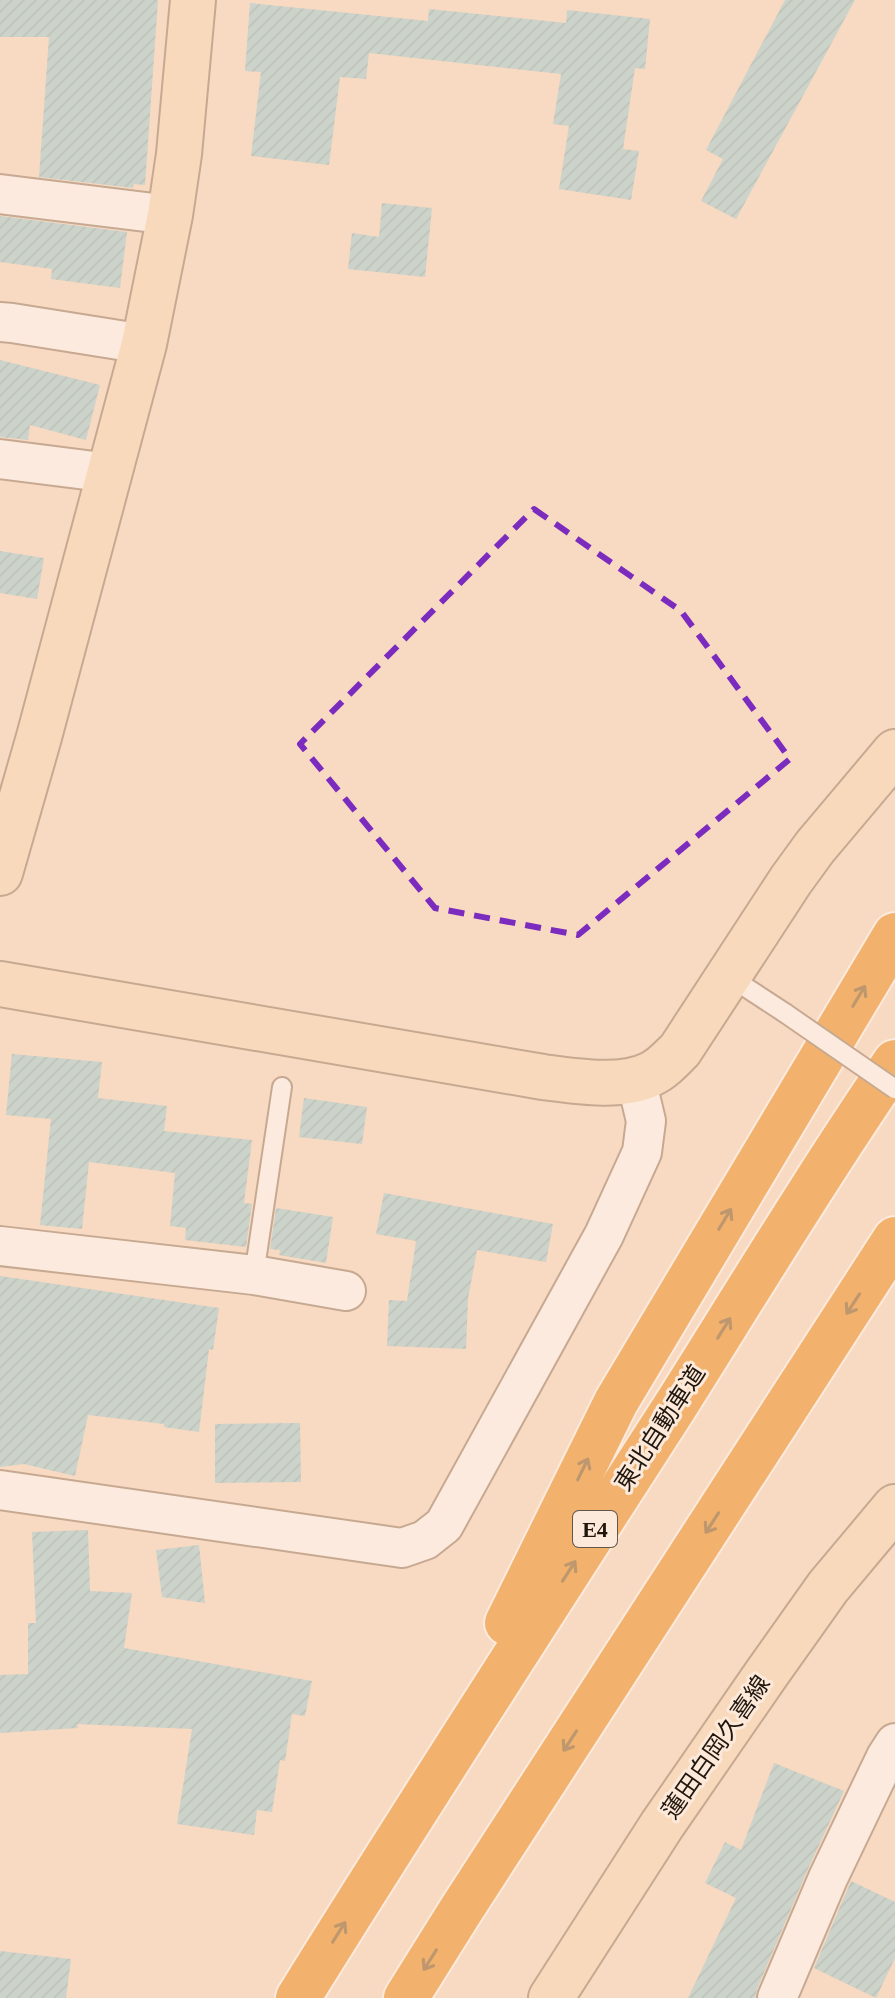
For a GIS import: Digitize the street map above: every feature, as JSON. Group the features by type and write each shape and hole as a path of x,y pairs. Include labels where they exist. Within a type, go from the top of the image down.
{"highway":[{"path":"412,1815 616,1402 895,935"},
{"name":"東北自動車道","path":"298,1998 828,1162 895,1062"},
{"path":"406,1998 895,1239"}],"street":[{"path":"1,864 39,737 144,344 179,154 193,0"},
{"path":"0,194 170,215"},
{"path":"0,322 144,344"},
{"path":"0,459 110,473"},
{"path":"0,984 543,1077 598,1084 636,1079 658,1070 680,1050 799,869 895,752"},
{"path":"0,1490 402,1548 425,1540 444,1525 604,1235 642,1152 646,1121 636,1079"},
{"path":"0,1246 254,1275 346,1291"},
{"name":"蓮田白岡久喜線","path":"551,1998 662,1825 767,1673 828,1587 895,1507"},
{"path":"777,1998 828,1878 895,1743"}],"lane":[{"path":"727,975 895,1089"},
{"path":"254,1275 282,1087"}],"highlighted area":[{"path":"534,509 681,611 790,759 578,935 435,908 300,744"}],"building":[{"path":"0,0 158,0 145,185 134,184 133,188 39,177 49,37 0,37"},
{"path":"785,0 855,0 736,219 701,201 723,159 706,150"},
{"path":"250,3 428,21 429,9 566,23 567,10 650,19 645,69 635,68 623,149 639,151 631,200 559,189 569,126 553,124 561,74 369,53 366,79 340,77 329,165 251,156 261,72 245,71"},
{"path":"382,203 432,208 425,277 348,269 352,233 379,237"},
{"path":"0,216 127,232 120,288 51,279 52,269 0,262"},
{"path":"0,360 100,385 86,440 30,425 28,440 0,437"},
{"path":"0,551 44,558 37,599 0,593"},
{"path":"12,1054 102,1062 98,1098 167,1106 164,1131 252,1140 244,1203 252,1204 246,1247 185,1240 186,1228 170,1226 175,1173 89,1162 82,1229 40,1225 51,1119 6,1115"},
{"path":"304,1098 367,1107 362,1144 299,1137"},
{"path":"384,1193 553,1224 546,1262 477,1250 468,1299 466,1349 387,1346 389,1300 407,1301 416,1241 376,1234"},
{"path":"276,1208 333,1217 326,1263 279,1255 280,1250 270,1249"},
{"path":"0,1276 219,1308 213,1350 209,1349 199,1432 164,1427 164,1424 88,1415 75,1476 24,1464 0,1467"},
{"path":"300,1423 301,1482 215,1483 215,1424"},
{"path":"88,1530 90,1591 132,1593 124,1648 312,1681 305,1716 292,1714 285,1761 280,1760 272,1812 257,1810 254,1835 177,1824 192,1729 77,1724 78,1728 0,1733 0,1675 28,1674 28,1623 36,1623 32,1532"},
{"path":"199,1545 205,1603 162,1597 156,1550"},
{"path":"774,1763 844,1791 755,1998 688,1998 736,1898 705,1883 725,1842 741,1850"},
{"path":"851,1881 895,1902 895,1958 876,1998 814,1968"},
{"path":"0,1951 71,1959 66,1998 0,1998"}]}
